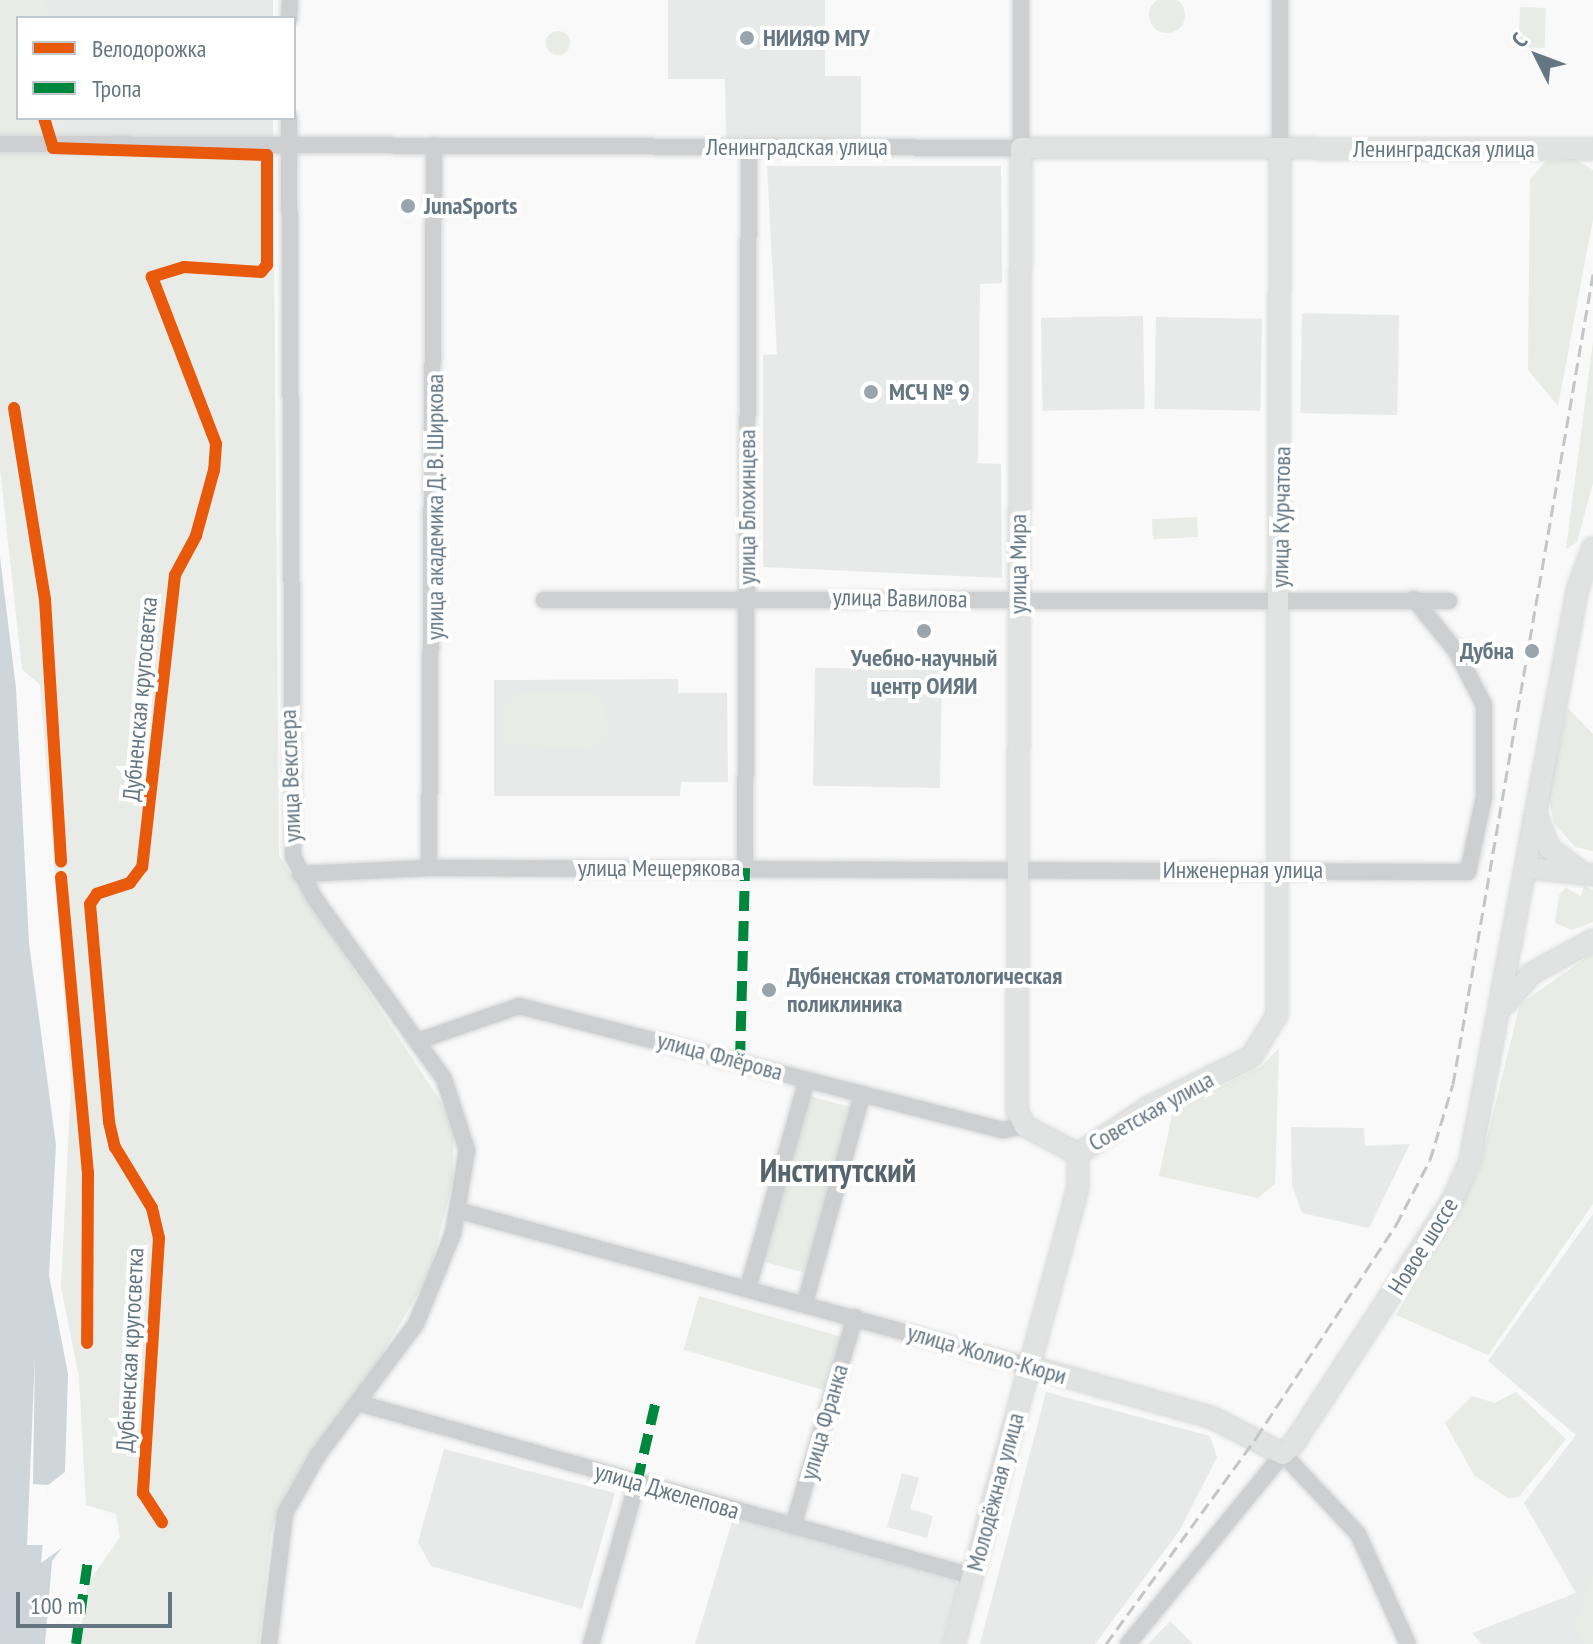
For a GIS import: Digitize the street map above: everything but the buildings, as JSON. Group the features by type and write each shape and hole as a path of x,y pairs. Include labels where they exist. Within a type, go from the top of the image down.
{"main road":[{"name":"Ленинградская улица","path":"1021,148 1593,149"},
{"name":"улица Мира","path":"1021,148 1016,1095 1025,1126"},
{"name":"улица Курчатова","path":"1271,1033 1280,870 1280,149"},
{"name":"Новое шоссе","path":"1283,1454 1457,1191 1475,1142 1502,1011 1578,587 1593,550"},
{"path":"1536,812 1549,848 1585,872"},
{"path":"1528,868 1585,872"},
{"name":"Новое шоссе","path":"1502,1011 1542,966 1593,940"},
{"path":"1511,960 1527,970 1542,966"},
{"name":"Советская улица","path":"1025,1126 1078,1154 1158,1103 1251,1057 1271,1033"},
{"name":"Молодёжная улица","path":"954,1644 1078,1188 1078,1154"},
{"name":"улица Жолио-Кюри","path":"1028,1366 1211,1417 1283,1454"}],"street":[{"name":"улица Мира","path":"1021,0 1021,148"},
{"name":"улица Курчатова","path":"1280,0 1280,149"},
{"name":"улица Векслера","path":"269,1644 285,1513 318,1455 362,1404 416,1324 460,1211 465,1126 418,1041 300,874 288,807 289,120"},
{"name":"Ленинградская улица","path":"0,144 1021,148"},
{"name":"улица академика Д. В. Ширкова","path":"429,868 434,145"},
{"name":"улица Блохинцева","path":"745,868 749,146"},
{"name":"улица Вавилова","path":"544,600 747,596 1280,597 1449,601"},
{"name":"Инженерная улица","path":"1019,870 1468,872 1484,797 1484,705 1456,651 1414,599"},
{"name":"улица Мещерякова","path":"300,874 429,868 1019,870"},
{"name":"улица Флёрова","path":"418,1041 519,1006 1003,1130 1025,1126"},
{"path":"748,1288 807,1080"},
{"path":"805,1303 862,1094"},
{"name":"улица Жолио-Кюри","path":"460,1211 1028,1366"},
{"name":"улица Франка","path":"793,1526 855,1317"},
{"name":"улица Джелепова","path":"362,1404 972,1576"},
{"path":"1128,1644 1283,1454"},
{"name":"улица Жолио-Кюри","path":"1283,1454 1358,1534 1408,1644"},
{"path":"591,1644 637,1483"}],"shaded area":[{"path":"1158,-1 1176,-1 1184,8 1184,22 1174,32 1160,32 1150,22 1150,8"},
{"path":"0,0 45,0 48,16 16,16 16,120 61,120 64,134 273,133 279,856 454,1122 453,1180 429,1275 365,1383 287,1490 271,1533 259,1644 79,1644 88,1583 120,1537 116,1514 86,1505 79,1377 61,1287 71,1084 40,685 22,669 0,469"},
{"path":"45,0 273,0 273,16 45,16"},
{"name":"НИИЯФ МГУ","path":"668,0 825,0 825,76 861,76 861,138 726,142 725,79 668,79"},
{"path":"1520,7 1546,8 1545,48 1519,47"},
{"path":"558,31 567,34 570,43 567,52 558,55 549,52 546,43 549,34"},
{"path":"61,120 273,120 273,134 61,134"},
{"path":"1575,159 1593,170 1593,219 1558,406 1528,370 1530,179 1546,161"},
{"name":"МСЧ № 9","path":"767,166 1001,166 1002,283 980,284 978,463 1001,464 1002,578 763,567 763,355 777,354"},
{"path":"1302,313 1399,315 1397,415 1300,413"},
{"path":"1143,316 1145,409 1043,411 1041,318"},
{"path":"1156,317 1262,319 1260,411 1154,409"},
{"path":"1593,342 1593,483 1577,542 1566,549"},
{"path":"1197,517 1198,537 1153,539 1152,519"},
{"path":"0,557 16,688 29,943 56,1145 49,1275 68,1374 65,1472 48,1485 41,1563 62,1548 52,1561 45,1644 0,1644"},
{"path":"815,668 942,670 940,788 813,786"},
{"path":"678,679 678,693 727,693 728,782 681,782 680,796 494,796 494,680"},
{"path":"519,693 595,693 605,703 607,739 590,749 506,745 502,707"},
{"path":"1568,708 1593,734 1593,851 1575,847 1554,823 1548,795"},
{"path":"1584,886 1593,890 1593,922 1572,930 1555,923 1559,895 1566,888 1581,896"},
{"path":"1593,953 1593,1204 1488,1355 1396,1315 1479,1171 1520,1004"},
{"path":"1279,1048 1275,1184 1258,1198 1159,1176 1173,1110 1262,1066"},
{"path":"806,1095 853,1108 809,1274 761,1261"},
{"path":"1291,1127 1364,1128 1365,1146 1410,1144 1369,1228 1302,1213 1292,1185"},
{"path":"1593,1214 1593,1644 1482,1644 1472,1633 1576,1593 1524,1503 1576,1435 1488,1361"},
{"path":"699,1296 842,1337 827,1391 684,1350"},
{"path":"1046,1392 1210,1436 1217,1457 1180,1530 1095,1644 980,1644"},
{"path":"1516,1392 1566,1439 1519,1497 1508,1498 1474,1475 1445,1423 1472,1396 1495,1403"},
{"path":"444,1449 615,1493 582,1609 431,1566 418,1542"},
{"path":"902,1473 919,1478 910,1509 933,1516 927,1538 887,1527"},
{"path":"734,1515 952,1575 958,1586 942,1644 695,1644"},
{"path":"1593,1576 1593,1644 1583,1644 1577,1624"},
{"path":"1170,1621 1193,1644 1148,1644"}],"pier":[{"path":"35,1355 33,1484 48,1485 46,1545 27,1545"}],"railway":[{"path":"1106,1644 1256,1438 1396,1225 1430,1160 1453,1084 1593,274"}],"marked path":[{"path":"740,1061 745,868"},
{"path":"637,1483 656,1401"},
{"path":"76,1644 88,1560"}],"cycle path":[{"name":"Дубненская кругосветка","path":"45,120 53,148 267,155 267,265 261,272 184,267 152,277 216,444 214,470 196,536 175,575 142,867 130,883 97,894 90,904 109,1122 115,1147 152,1208 159,1238 143,1493 162,1522"},
{"path":"14,408 45,599 61,862"},
{"path":"61,877 88,1172 87,1343"}],"place":[{"name":"НИИЯФ МГУ","path":"747,38"},
{"name":"JunaSports","path":"408,206"},
{"name":"МСЧ № 9","path":"871,392"},
{"name":"Учебно-научный центр ОИЯИ","path":"924,631"},
{"name":"Дубна","path":"1532,651"},
{"name":"Дубненская стоматологическая поликлиника","path":"769,990"}],"district":[{"name":"Институтский","path":"838,1170"}]}
